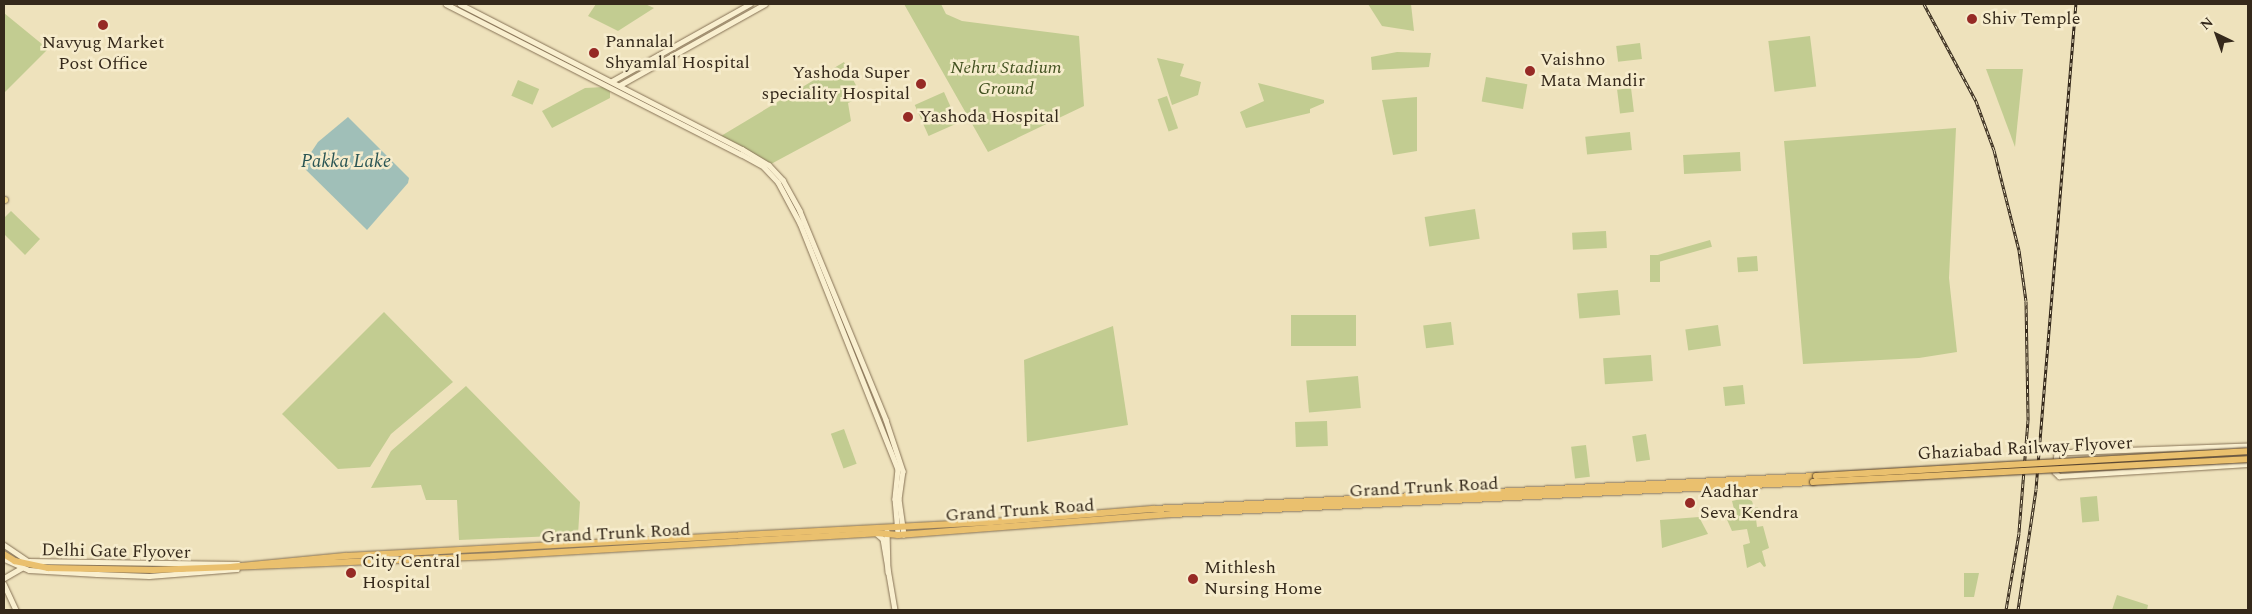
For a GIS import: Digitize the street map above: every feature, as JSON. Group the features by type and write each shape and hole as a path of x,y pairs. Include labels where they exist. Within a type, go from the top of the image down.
{"highway":[{"name":"Ghaziabad Railway Flyover","path":"1804,480 2248,450"},
{"name":"Ghaziabad Railway Flyover","path":"1815,479 2248,461"},
{"name":"Grand Trunk Road","path":"236,567 331,564 874,533 900,527 1154,509 1804,480"},
{"name":"Grand Trunk Road","path":"236,567 568,544 887,530 901,535 1172,514 1804,480"},
{"path":"568,544 569,551"},
{"name":"Delhi Gate Flyover","path":"4,554 15,561 48,568 153,570 236,567"}],"main road":[{"path":"4,546 18,557 33,562 236,567"},
{"path":"4,559 14,566 21,568 149,576 236,567"}],"street":[{"path":"446,4 606,83 750,159 764,167 782,187 842,326 898,469 895,499 901,535"},
{"path":"460,4 621,84 753,155 772,168 786,185 886,420 903,471 899,499 900,527"},
{"path":"606,83 750,4"},
{"path":"615,88 765,4"},
{"path":"2248,450 2057,453 2055,472 2059,476 2248,461"},
{"path":"887,530 888,572"},
{"path":"874,533 883,538 894,610"},
{"path":"5,577 14,566"},
{"path":"5,577 21,568"},
{"path":"4,584 16,610"}],"green space":[{"path":"596,4 645,4 654,8 618,31 588,16"},
{"name":"Nehru Stadium Ground","path":"904,4 941,4 946,14 962,21 1079,36 1084,106 988,152"},
{"path":"1368,4 1411,4 1414,31 1382,26"},
{"path":"4,13 48,49 4,93"},
{"path":"1810,36 1816,87 1775,92 1768,41"},
{"path":"1640,43 1642,59 1618,62 1616,46"},
{"path":"1397,52 1431,53 1429,67 1372,70 1371,57"},
{"path":"1157,58 1184,64 1180,76 1201,82 1198,95 1172,105"},
{"path":"844,62 862,97 848,103 851,121 771,164 721,136"},
{"path":"1986,69 2023,69 2015,147"},
{"path":"1486,77 1527,84 1523,109 1482,102"},
{"path":"518,80 539,89 533,105 511,96"},
{"path":"1258,83 1324,100 1324,103 1310,109 1310,113 1246,128 1240,112 1264,101"},
{"path":"604,87 610,91 610,98 552,128 542,111 585,88"},
{"path":"1631,88 1634,112 1620,114 1617,90"},
{"path":"944,92 958,123 929,136 915,105"},
{"path":"1167,96 1178,128 1169,131 1158,99"},
{"path":"1417,97 1417,151 1393,155 1382,100"},
{"path":"1956,128 1949,278 1957,352 1919,358 1803,364 1784,141"},
{"path":"1630,132 1632,150 1587,155 1585,137"},
{"path":"1740,152 1741,171 1684,174 1683,155"},
{"path":"1475,209 1480,239 1429,247 1425,217"},
{"path":"11,211 40,239 25,255 4,234 4,218"},
{"path":"1606,231 1607,248 1573,250 1572,233"},
{"path":"1710,240 1712,247 1652,264 1650,257"},
{"path":"1650,255 1660,255 1660,282 1650,282"},
{"path":"1757,256 1758,271 1738,272 1737,257"},
{"path":"1618,290 1620,315 1579,318 1577,294"},
{"path":"384,312 453,382 391,434 370,467 338,469 282,414"},
{"path":"1291,315 1356,315 1356,346 1291,346"},
{"path":"1451,322 1454,345 1426,348 1423,325"},
{"path":"1718,325 1721,346 1688,350 1685,330"},
{"path":"1113,326 1128,425 1027,442 1024,360"},
{"path":"1651,355 1653,381 1605,384 1603,358"},
{"path":"1358,376 1361,408 1309,412 1306,381"},
{"path":"1743,385 1745,404 1725,406 1723,387"},
{"path":"466,386 580,502 578,535 459,540 457,500 426,500 421,485 371,488 391,451"},
{"path":"1327,421 1328,446 1296,447 1295,422"},
{"path":"844,429 857,464 843,469 831,434"},
{"path":"1646,434 1650,460 1636,462 1632,436"},
{"path":"1586,445 1590,477 1575,479 1571,447"},
{"path":"2097,496 2099,521 2082,522 2080,497"},
{"path":"1745,498 1752,501 1754,508 1758,507 1761,518 1756,519 1757,527 1763,526 1769,548 1762,551 1766,566 1764,567 1760,562 1747,568 1743,545 1750,543 1747,529 1732,531 1725,515 1735,513 1732,501"},
{"path":"1699,517 1708,534 1662,548 1660,520"},
{"path":"1964,573 1979,573 1974,597 1964,597"},
{"path":"2117,595 2148,605 2147,610 2112,610"}],"water":[{"name":"Pakka Lake","path":"348,117 409,178 408,183 367,230 302,166 318,142"}],"railway":[{"path":"1924,4 1976,101 1994,150 2019,250 2026,301 2028,420 2019,533 2006,610"},
{"path":"2018,610 2036,489 2076,4"}],"place":[{"name":"Shiv Temple","path":"1972,19"},
{"name":"Navyug Market Post Office","path":"103,25"},
{"name":"Pannalal Shyamlal Hospital","path":"594,53"},
{"name":"Vaishno Mata Mandir","path":"1530,71"},
{"name":"Yashoda Super speciality Hospital","path":"921,84"},
{"name":"Yashoda Hospital","path":"908,117"},
{"name":"Aadhar Seva Kendra","path":"1690,503"},
{"name":"City Central Hospital","path":"351,573"},
{"name":"Mithlesh Nursing Home","path":"1193,579"}]}
